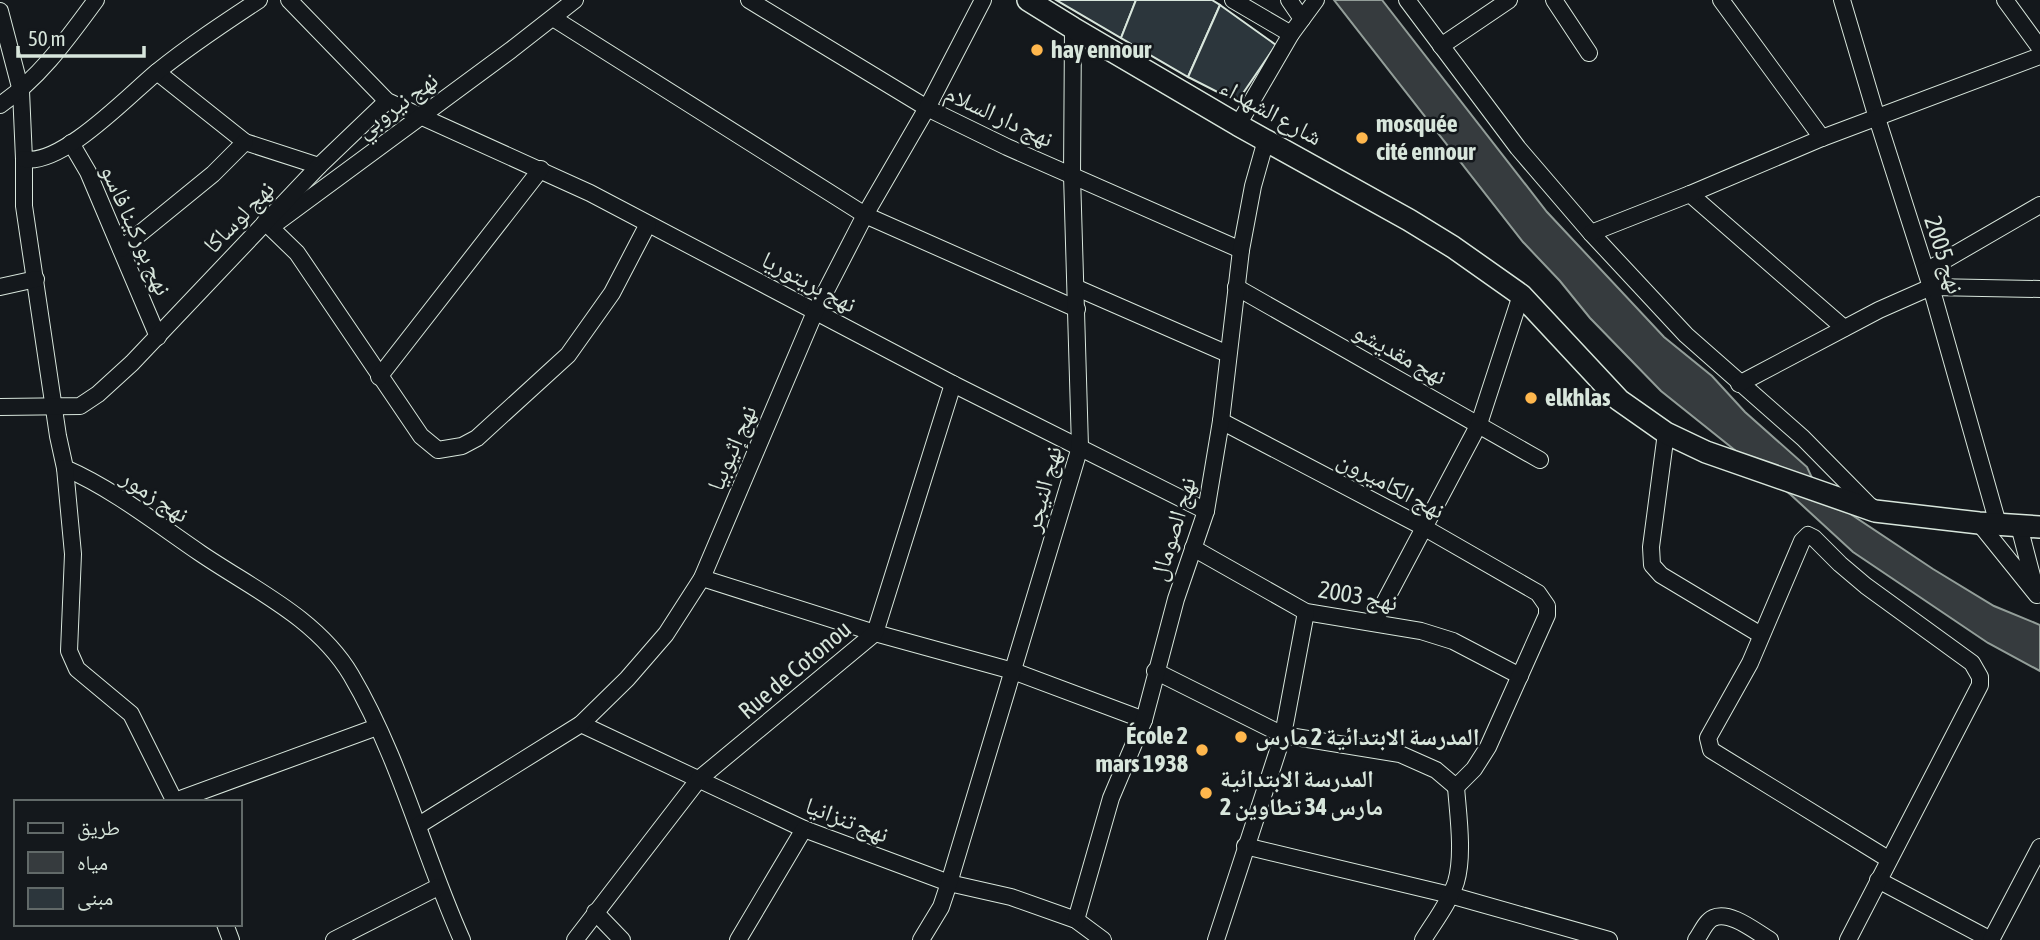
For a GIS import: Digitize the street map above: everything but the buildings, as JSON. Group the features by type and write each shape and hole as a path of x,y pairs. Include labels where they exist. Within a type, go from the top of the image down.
{"main road":[{"name":"شارع الشهداء","path":"1028,0 1238,125 1409,220 1521,295 1619,400 1666,433 1706,452 1875,511 2009,525"}],"street":[{"path":"0,105 21,91 64,44 96,0"},
{"path":"24,159 34,161 71,143 108,118 157,72 222,23 259,0"},
{"path":"289,0 387,101"},
{"name":"نهج نيروبي","path":"268,225 421,116 575,0"},
{"name":"نهج دار السلام","path":"749,0 927,108 1007,147 1241,250"},
{"name":"نهج إثيوبيا","path":"419,825 581,724 627,680 666,634 702,578 815,312 983,0"},
{"path":"1233,0 1291,34"},
{"path":"1289,0 1302,19"},
{"path":"1238,125 1291,34 1316,0"},
{"path":"1407,0 1518,148 1591,233 1686,335 1803,438 1875,511"},
{"path":"1441,46 1509,0"},
{"path":"1555,0 1589,53"},
{"path":"1721,0 1822,138"},
{"name":"نهج 2005","path":"1843,0 1877,118 2009,525 2039,597"},
{"path":"2005,0 2040,48"},
{"path":"0,11 21,91 24,206 65,468 72,554 69,651 77,669 131,714 174,800"},
{"path":"552,18 865,215 1077,309"},
{"name":"نهج النيجر","path":"921,940 941,907 949,883 1080,447 1072,175 1073,29"},
{"path":"1591,233 1822,138 2040,56"},
{"path":"157,72 245,142 319,166"},
{"name":"نهج بريتوريا","path":"387,101 541,169 953,384 1206,511"},
{"name":"نهج لوساكا","path":"0,407 80,406 98,394 158,337 244,245 268,225 319,166 387,101"},
{"name":"نهج الصومال","path":"1076,920 1111,798 1144,720 1155,671 1206,511 1222,421 1241,250 1266,140"},
{"path":"121,249 230,159 245,142"},
{"name":"نهج بوركينا فاسو","path":"71,143 88,172 158,337"},
{"path":"379,377 541,169"},
{"path":"1690,194 1844,328"},
{"path":"1739,383 1844,328 1929,279 2040,205"},
{"path":"268,225 296,253 379,377 429,444 439,450 448,450 477,438 568,355 605,303 648,224"},
{"path":"0,287 36,279"},
{"path":"1929,279 2040,289"},
{"name":"نهج مقديشو","path":"1236,287 1541,460"},
{"path":"1077,288 1228,354"},
{"path":"1374,622 1479,425 1521,295"},
{"name":"Rue de Cotonou","path":"575,940 699,779 876,634 953,384"},
{"name":"نهج الكاميرون","path":"1222,421 1425,528 1538,593 1547,606 1547,615 1520,676"},
{"path":"1666,433 1651,547 1652,565 1661,575 1761,635"},
{"name":"نهج زمور","path":"65,468 111,493 291,612 319,634 351,674 377,727 419,825 439,887 462,940"},
{"path":"2009,525 2039,597"},
{"path":"1848,940 1980,685 1977,669 1972,663 1867,586 1808,535 1802,541 1741,680 1708,738 1709,747 1888,859"},
{"name":"نهج 2003","path":"1193,548 1306,612 1421,631 1453,641 1520,676"},
{"path":"702,578 876,634 1013,671 1144,720"},
{"path":"1216,940 1283,735 1306,612"},
{"path":"1155,671 1283,735 1400,754 1436,770 1456,787"},
{"path":"1423,940 1457,880 1456,787 1474,769 1488,747 1520,676"},
{"name":"نهج تنزانيا","path":"581,724 804,829 949,883 1011,897 1076,920 1103,940"},
{"path":"180,800 377,727"},
{"path":"738,940 804,829"},
{"path":"1245,846 1450,895 1603,939"},
{"path":"1878,880 1991,940 2040,847"},
{"path":"334,940 439,887"},
{"path":"595,912 622,940"},
{"path":"1696,940 1709,921 1720,916 1737,921 1770,940"}],"water":[{"path":"1334,0 1382,0 1547,212 1664,337 1712,376 1745,412 1807,467 1819,493 1994,606 2040,625 2040,671 1988,643 1853,552 1791,495 1661,391 1590,318 1523,242"}],"place":[{"name":"hay ennour","path":"1037,50"},
{"name":"mosquée cité ennour","path":"1362,138"},
{"name":"elkhlas","path":"1531,398"},
{"name":"المدرسة الابتدائية 2 مارس","path":"1241,737"},
{"name":"École 2 mars 1938","path":"1202,750"},
{"name":"المدرسة الابتدائية 2 مارس 34 تطاوين","path":"1206,793"}]}
